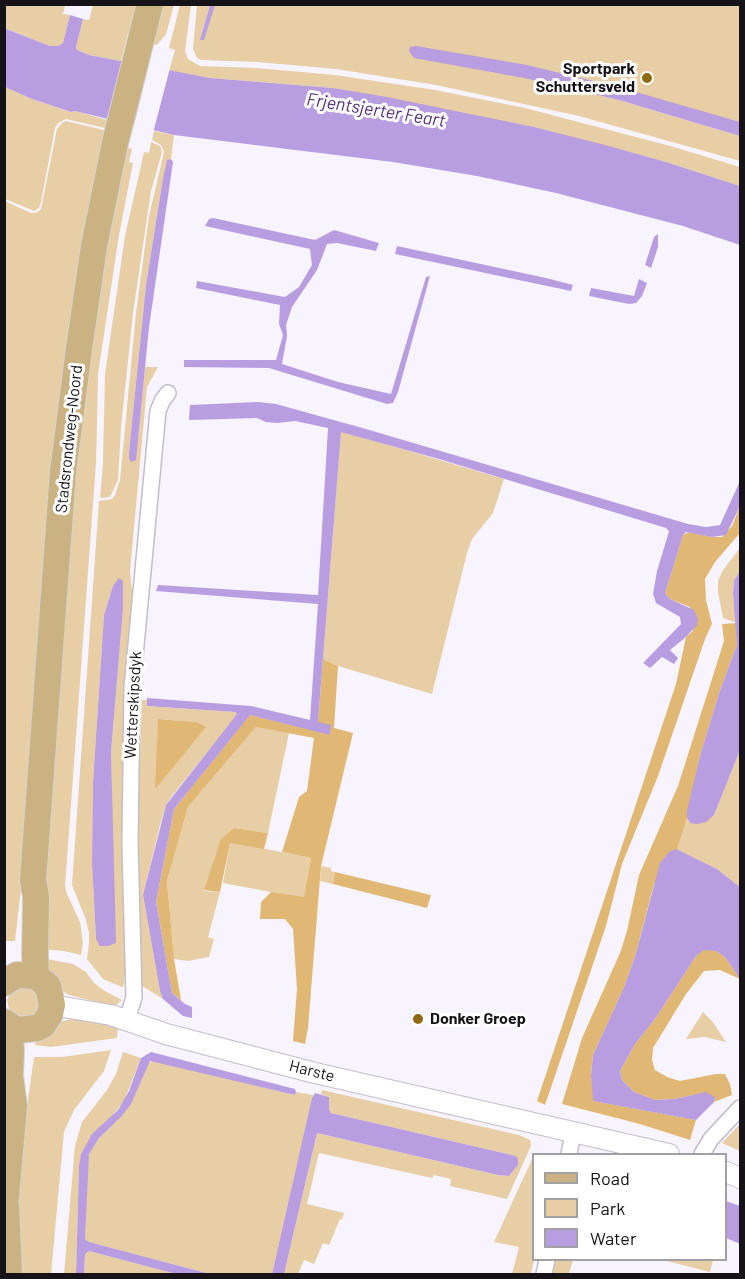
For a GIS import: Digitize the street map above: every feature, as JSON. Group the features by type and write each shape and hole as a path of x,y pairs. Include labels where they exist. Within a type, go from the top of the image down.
{"main road":[{"name":"Stadsrondweg-Noord","path":"19,978 35,955 36,897 33,880 63,472 92,258 115,142 150,4"},
{"path":"9,1275 5,1212 14,1106 23,1077 15,1026 43,1024 50,1014 52,1005 48,986 19,978"}],"street":[{"name":"Wetterskipsdyk","path":"127,1020 134,997 130,844 132,688 158,411 168,393"},
{"name":"Harste","path":"52,1005 87,1010 127,1020 166,1034 315,1072 661,1153"},
{"path":"703,1153 711,1139 741,1108"},
{"path":"569,1153 573,1132"},
{"path":"727,1172 741,1178"}],"green space":[{"path":"5,5 65,5 63,14 70,15 63,43 50,46 5,28"},
{"path":"93,5 142,5 132,33 128,33 121,61 89,55 77,50 83,19 89,20"},
{"path":"159,5 174,5 166,34 157,45 148,44"},
{"path":"180,5 191,5 185,51 188,59 200,66 335,75 435,90 525,108 674,147 740,167 740,186 666,162 534,127 333,88 210,78 169,71 175,50 169,48"},
{"name":"Sportpark Schuttersveld","path":"197,5 210,5 200,39 213,5 740,5 740,129 616,93 524,78 619,100 740,136 740,161 579,116 436,85 336,69 201,60 197,58 193,49"},
{"path":"5,87 70,112 75,111 107,120 105,128 66,119 58,123 55,128 41,202 39,208 34,211 5,199"},
{"path":"66,121 104,130 81,265 15,941 5,941 5,201 31,213 41,209 57,129"},
{"path":"154,131 174,135 171,159 169,159 162,184 146,285 129,452 129,458 136,455 145,367 158,367 147,387 130,571 133,600 125,686 128,976 124,977 122,987 103,979 87,959 89,933 72,885 99,501 112,499 120,480 136,313 149,216 164,152 161,145 152,140","holes":["113,586 123,609 111,752 112,816 96,939 92,863 93,782 104,615"]},
{"path":"151,142 160,146 162,152 151,191 133,313 118,480 110,497 100,498 105,374 125,236 144,152 149,153"},
{"path":"124,147 132,149 129,162 133,163 119,235 98,374 96,463 65,886 80,922 83,943 81,955 41,949 42,881 81,398"},
{"path":"341,431 504,479 493,513 472,539 467,553 432,694 338,666 323,659"},
{"path":"740,548 740,570 734,581 733,593 737,623 723,618 718,581 723,570"},
{"path":"142,700 147,700 147,706 235,712 237,715 166,805 160,825 143,895 163,999 142,986 138,806","holes":["159,719 196,722 157,741"]},
{"path":"256,727 289,733 268,833 234,828 204,891 220,892 208,937 214,939 209,957 188,961 174,959 167,881 188,807"},
{"path":"740,750 740,887 717,869 677,850 687,818 690,823 714,815"},
{"path":"230,842 311,858 304,898 223,883"},
{"path":"321,866 331,868 331,871 335,872 333,884 320,881"},
{"path":"42,958 73,964 86,972 94,983 122,1000 115,1006 69,995 58,989"},
{"path":"16,986 33,986 42,999 36,1016 22,1020 10,1013 7,1000"},
{"path":"703,1012 726,1042 705,1037 686,1039"},
{"path":"72,1019 93,1021 118,1028 117,1038 51,1047 35,1045 54,1023"},
{"path":"111,1050 104,1071 74,1110 64,1132 51,1274 14,1274 15,1192 34,1057 62,1057"},
{"path":"123,1052 141,1058 124,1101 79,1167 76,1274 64,1274 75,1146 82,1122 107,1090 116,1074"},
{"path":"153,1060 294,1095 296,1092 313,1095 272,1274 210,1274 89,1242 85,1239 89,1154 99,1138 121,1117 147,1065"},
{"path":"322,1090 519,1135 530,1140 531,1146 507,1199 450,1186 451,1179 434,1175 432,1178 319,1153 307,1204 344,1213 342,1220 340,1219 329,1245 323,1243 314,1264 304,1260 298,1274 284,1274 317,1133 498,1175 509,1176 518,1165 516,1156 331,1113 329,1097 321,1094"},
{"path":"740,1124 740,1151 722,1143"},
{"path":"532,1159 534,1261 531,1274 512,1274 519,1247 494,1242"},
{"path":"87,1251 89,1251 176,1274 84,1274"},
{"path":"556,1261 573,1261 569,1274 553,1274"},
{"path":"667,1261 713,1261 710,1272"}],"shaded area":[{"path":"740,506 740,533 715,562 705,579 706,600 712,624 658,776 622,864 606,926 545,1105 537,1101 676,684 686,637 693,631 690,607 670,599 665,593 683,535 689,532 722,537 732,526"},
{"path":"737,623 737,645 720,690 700,756 687,818 677,850 654,884 636,953 625,985 593,1055 591,1074 594,1101 696,1120 690,1140 640,1124 562,1104 582,1038 620,953 639,875 678,786 724,641 722,624"},
{"path":"323,659 338,666 334,728 353,733 321,866 305,1044 293,1041 297,989 293,929 285,919 260,919 261,902 271,892 304,897 311,858 282,852 299,797 307,791 314,738 256,727 188,807 167,881 174,959 181,1000 172,993 156,902 174,809 250,715 330,734 318,722"},
{"path":"158,719 196,722 206,727 155,789"},
{"path":"234,828 268,833 264,849 230,843 220,892 204,890 221,839"},
{"path":"335,872 431,895 427,908 333,884"},
{"path":"704,949 716,951 725,957 740,979 720,970 704,971 686,994 653,1048 652,1060 655,1070 680,1081 725,1074 732,1095 714,1102 715,1097 693,1095 655,1100 634,1092 622,1080 620,1071 635,1044 655,1019 696,956"}],"water":[{"path":"210,5 215,5 204,40 200,40"},
{"name":"Frjentsjerter Feart","path":"70,15 83,19 76,47 77,50 89,55 210,78 333,88 387,97 534,127 666,162 740,186 740,245 683,226 556,193 477,176 393,162 174,135 75,111 71,112 5,87 4,28 50,46 58,46 63,43"},
{"path":"416,46 527,65 622,88 740,122 740,136 619,100 524,78 414,58 409,51 410,47"},
{"path":"171,159 173,162 149,327 136,460 131,462 129,452 146,285 162,184 167,160"},
{"path":"209,219 315,240 334,230 379,243 376,251 337,243 327,244 317,270 292,307 286,325 287,336 282,364 338,382 391,394 426,277 430,276 393,403 387,404 269,368 184,367 184,360 276,360 283,335 279,324 280,305 196,288 197,281 285,297 299,287 312,265 310,249 205,226"},
{"path":"658,234 658,247 651,268 645,265 654,237"},
{"path":"397,246 573,285 571,291 395,254"},
{"path":"639,279 647,283 642,296 636,303 629,304 589,296 591,288 634,296"},
{"path":"258,402 276,404 366,429 688,524 706,527 720,525 740,481 740,506 726,535 712,537 686,532 683,535 665,593 670,599 694,610 698,619 697,625 670,650 678,658 674,664 662,657 650,668 643,663 681,624 680,617 656,603 653,594 669,531 666,528 439,459 341,432 318,722 331,725 330,735 250,715 174,809 156,902 172,993 192,1007 192,1018 183,1016 163,999 143,895 166,805 237,714 235,712 147,706 147,698 251,706 310,720 318,604 156,591 158,585 318,595 328,428 295,421 266,422 257,418 189,420 190,405"},
{"path":"740,570 740,750 714,815 706,822 690,823 687,811 700,756 720,690 737,645 733,593 734,581"},
{"path":"119,578 123,581 123,609 111,752 116,943 100,946 96,939 92,863 93,782 104,615 113,586"},
{"path":"676,849 717,869 740,887 740,979 725,957 716,951 704,950 696,956 655,1019 635,1044 620,1071 622,1080 634,1092 655,1100 675,1099 706,1092 715,1097 714,1102 696,1120 593,1101 591,1075 593,1055 625,985 636,953 660,863 669,852"},
{"path":"151,1052 295,1089 296,1092 295,1095 150,1061 131,1104 99,1138 89,1154 85,1239 89,1242 210,1274 176,1274 89,1251 85,1254 84,1274 76,1274 81,1154 92,1134 118,1110 129,1091 141,1058"},
{"path":"315,1093 329,1097 331,1113 516,1156 518,1165 509,1176 498,1175 317,1133 284,1274 272,1274"},
{"path":"727,1201 740,1206 740,1244 727,1238"}],"pier":[{"path":"149,64 170,68 153,133 133,129"}],"place":[{"name":"Sportpark Schuttersveld","path":"647,78"},
{"name":"Donker Groep","path":"418,1019"}]}
